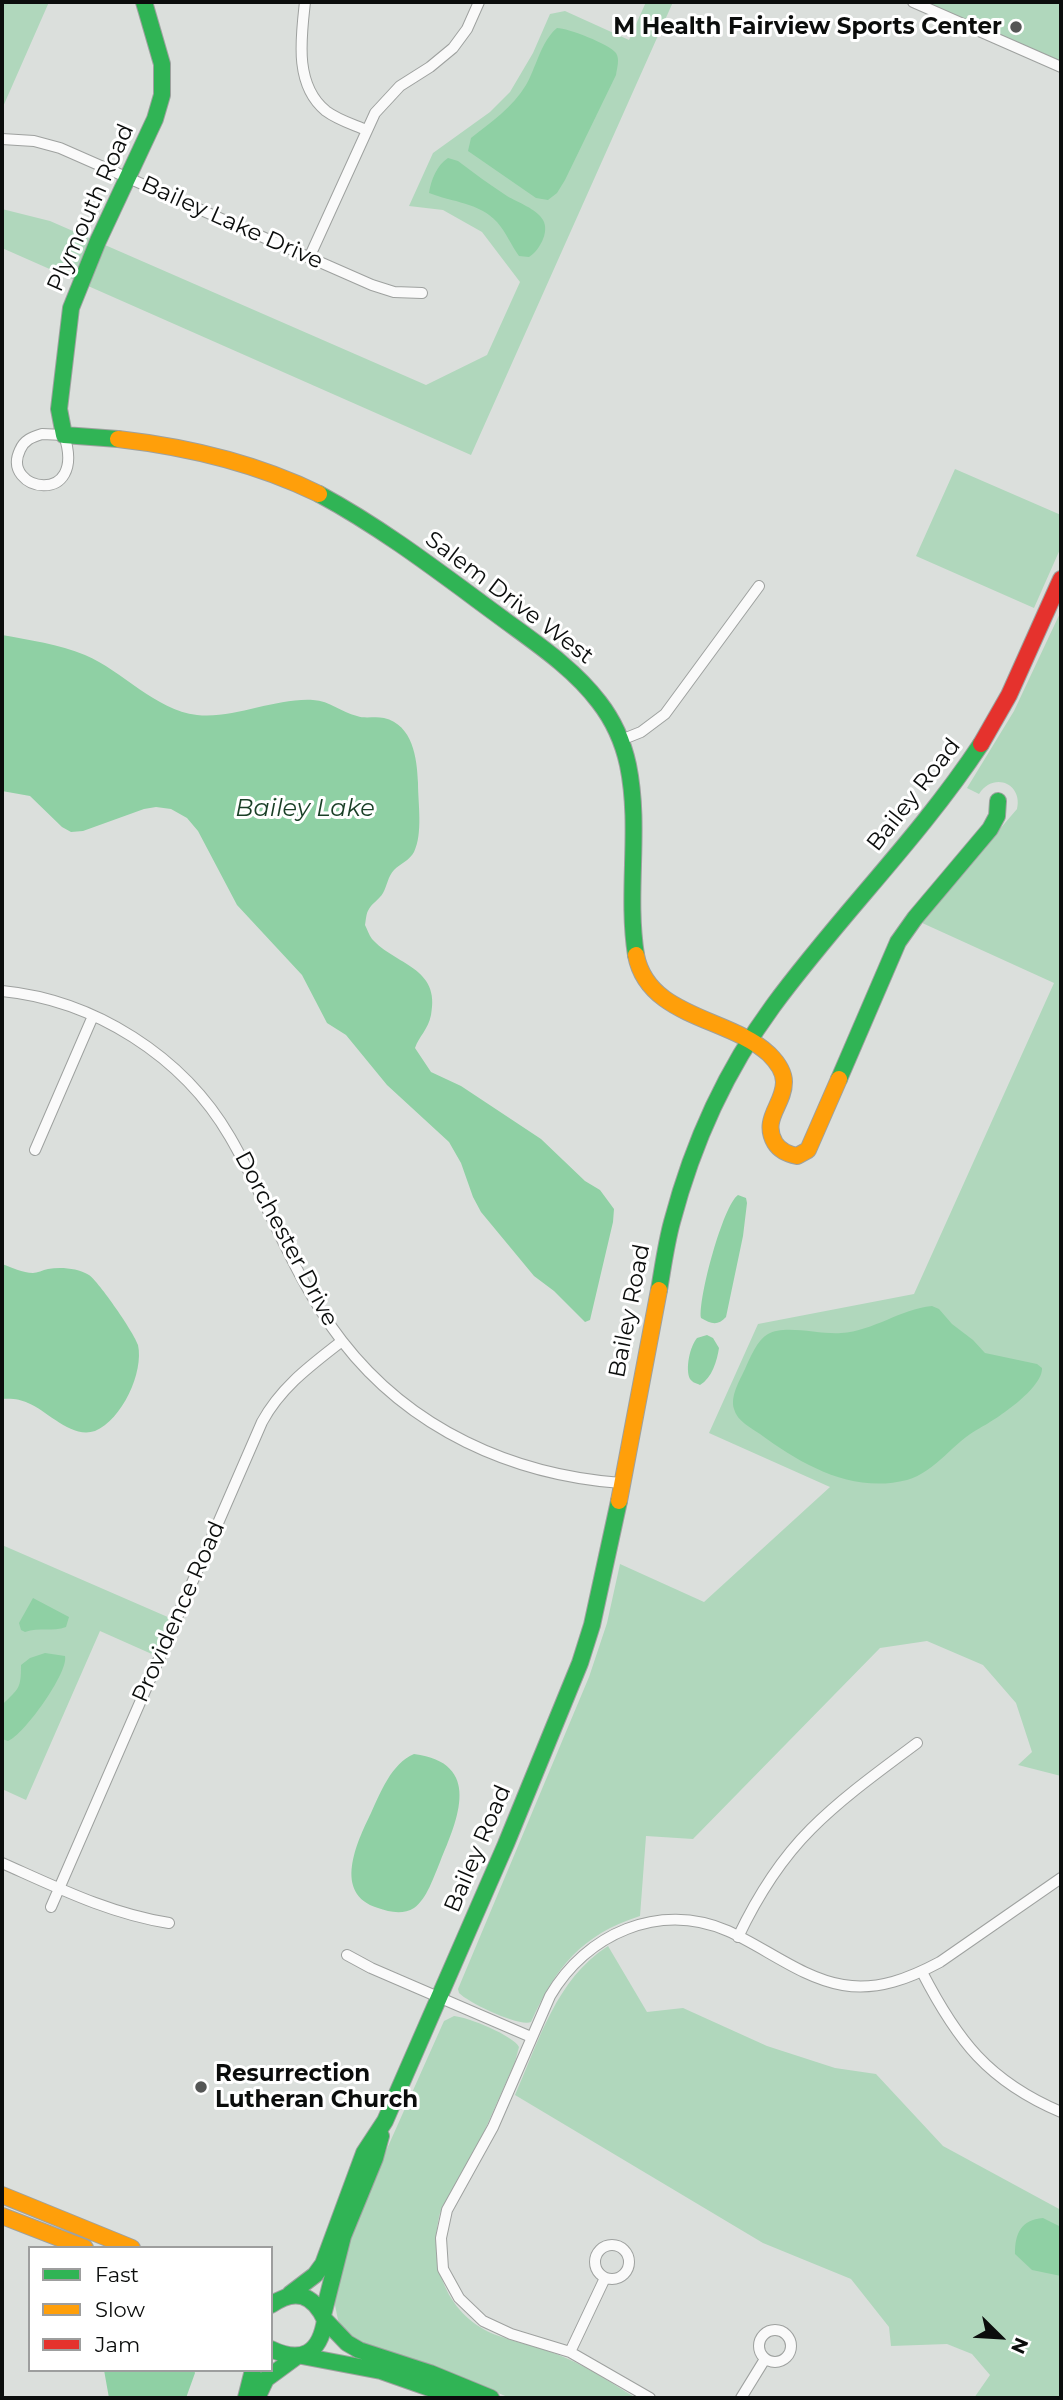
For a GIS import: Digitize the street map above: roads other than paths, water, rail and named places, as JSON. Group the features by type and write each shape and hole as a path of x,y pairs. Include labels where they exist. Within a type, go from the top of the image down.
{"main road":[{"name":"Plymouth Road","path":"64,435 59,409 69,317 98,241 158,110 162,64 144,2"},
{"name":"Salem Drive West","path":"64,435 128,439 196,450 277,474 350,510 392,537 573,673 597,698 621,740 630,777 634,941 638,967 655,992 671,1004 771,1055 782,1070 784,1086 770,1117 769,1128 777,1146 792,1156 802,1155 810,1147 902,936 993,825 998,812 998,801"},
{"name":"Bailey Road","path":"282,2294 315,2275 320,2269 364,2153 385,2120 439,1998 580,1663 603,1581 660,1274 677,1200 709,1118 749,1042 787,988 942,803 964,770 1009,695 1061,579"},
{"name":"Bailey Road","path":"299,2357 312,2350 319,2341 343,2236 375,2158 385,2120"},
{"path":"2,2195 127,2246"},
{"path":"2,2216 80,2246"},
{"path":"282,2294 309,2297 345,2342 355,2349 430,2373 491,2398"},
{"path":"273,2350 285,2356 374,2369 458,2398"},
{"path":"257,2398 265,2381 299,2357"},
{"path":"246,2398 252,2372"}],"street":[{"path":"306,2 302,49 304,72 314,99 326,111 366,130"},
{"path":"309,258 378,109 392,93 439,61 453,48 467,29 479,2"},
{"path":"913,2 1061,67"},
{"name":"Bailey Lake Drive","path":"2,139 34,141 60,148 380,289 422,293"},
{"name":"Salem Drive West","path":"64,435 69,460 64,475 59,481 45,486 29,482 19,471 17,463 21,447 34,436 64,435"},
{"path":"621,740 641,732 665,714 759,586"},
{"name":"Dorchester Drive","path":"2,990 48,999 123,1031 157,1054 204,1099 235,1146 309,1293 342,1341 397,1398 440,1429 495,1457 534,1469 592,1481 621,1483"},
{"path":"35,1150 93,1016"},
{"name":"Providence Road","path":"51,1907 262,1422 289,1384 342,1341"},
{"path":"738,1937 765,1887 802,1838 840,1802 917,1743"},
{"path":"2,1863 117,1911 169,1923"},
{"path":"650,2398 570,2352 511,2334 483,2321 459,2298 443,2269 441,2253 447,2210 482,2149 531,2037 560,1979 590,1949 619,1931 649,1922 677,1920 708,1924 817,1978 865,1987 885,1984 922,1972 977,1938 1061,1878"},
{"path":"346,1955 365,1966 531,2037"},
{"path":"922,1972 939,2005 969,2049 1012,2087 1061,2112"},
{"path":"570,2352 605,2278"},
{"path":"741,2398 765,2359"}],"water":[{"path":"557,28 579,34 612,49 618,58 618,64 616,75 565,180 557,193 548,200 536,198 468,151 471,138 501,114 521,93 547,40"},
{"path":"448,158 458,161 540,216 545,230 540,246 533,254 529,257 519,256 500,226 482,211 429,193 435,173"},
{"name":"Bailey Lake","path":"2,635 54,645 85,655 113,670 153,698 182,712 197,715 226,714 284,702 313,700 325,702 360,717 384,718 401,728 412,744 416,763 419,818 417,844 412,855 392,872 380,898 368,911 365,925 372,939 414,969 429,987 432,999 431,1015 415,1048 431,1072 461,1086 541,1139 585,1181 600,1190 614,1209 590,1320 585,1322 554,1291 534,1276 481,1212 461,1163 449,1142 387,1085 346,1035 327,1023 302,975 237,905 198,831 187,818 171,809 156,807 83,831 71,832 62,827 30,796 2,791"},
{"path":"738,1195 746,1198 747,1203 726,1317 720,1322 711,1323 701,1318 703,1292 725,1216"},
{"path":"2,1264 29,1273 58,1268 74,1269 89,1275 124,1320 135,1339 138,1345 138,1368 129,1394 114,1417 95,1431 77,1431 25,1402 2,1399"},
{"path":"932,1306 939,1309 985,1353 1037,1364 1042,1368 1035,1385 1018,1402 962,1440 917,1476 887,1483 867,1483 829,1474 793,1456 738,1417 733,1404 736,1388 754,1350 768,1334 784,1330 833,1333 853,1331 909,1311"},
{"path":"707,1335 713,1338 719,1348 711,1374 700,1385 690,1379 689,1358 697,1338"},
{"path":"33,1598 69,1617 66,1627 25,1632 21,1630 19,1623"},
{"path":"45,1653 65,1656 60,1675 34,1716 15,1736 8,1741 2,1739 2,1705 18,1688 21,1665 30,1658"},
{"path":"414,1754 436,1759 450,1769 457,1781 460,1795 458,1811 447,1845 423,1899 410,1910 391,1912 364,1901 356,1891 352,1866 360,1838 383,1788 399,1764"},
{"path":"1043,2218 1061,2227 1061,2276 1032,2270 1015,2254 1016,2240 1024,2225"},
{"path":"104,2372 195,2373 186,2398 109,2398"}],"place":[{"name":"M Health Fairview Sports Center","path":"1016,27"},
{"name":"Resurrection Lutheran Church","path":"201,2087"}]}
